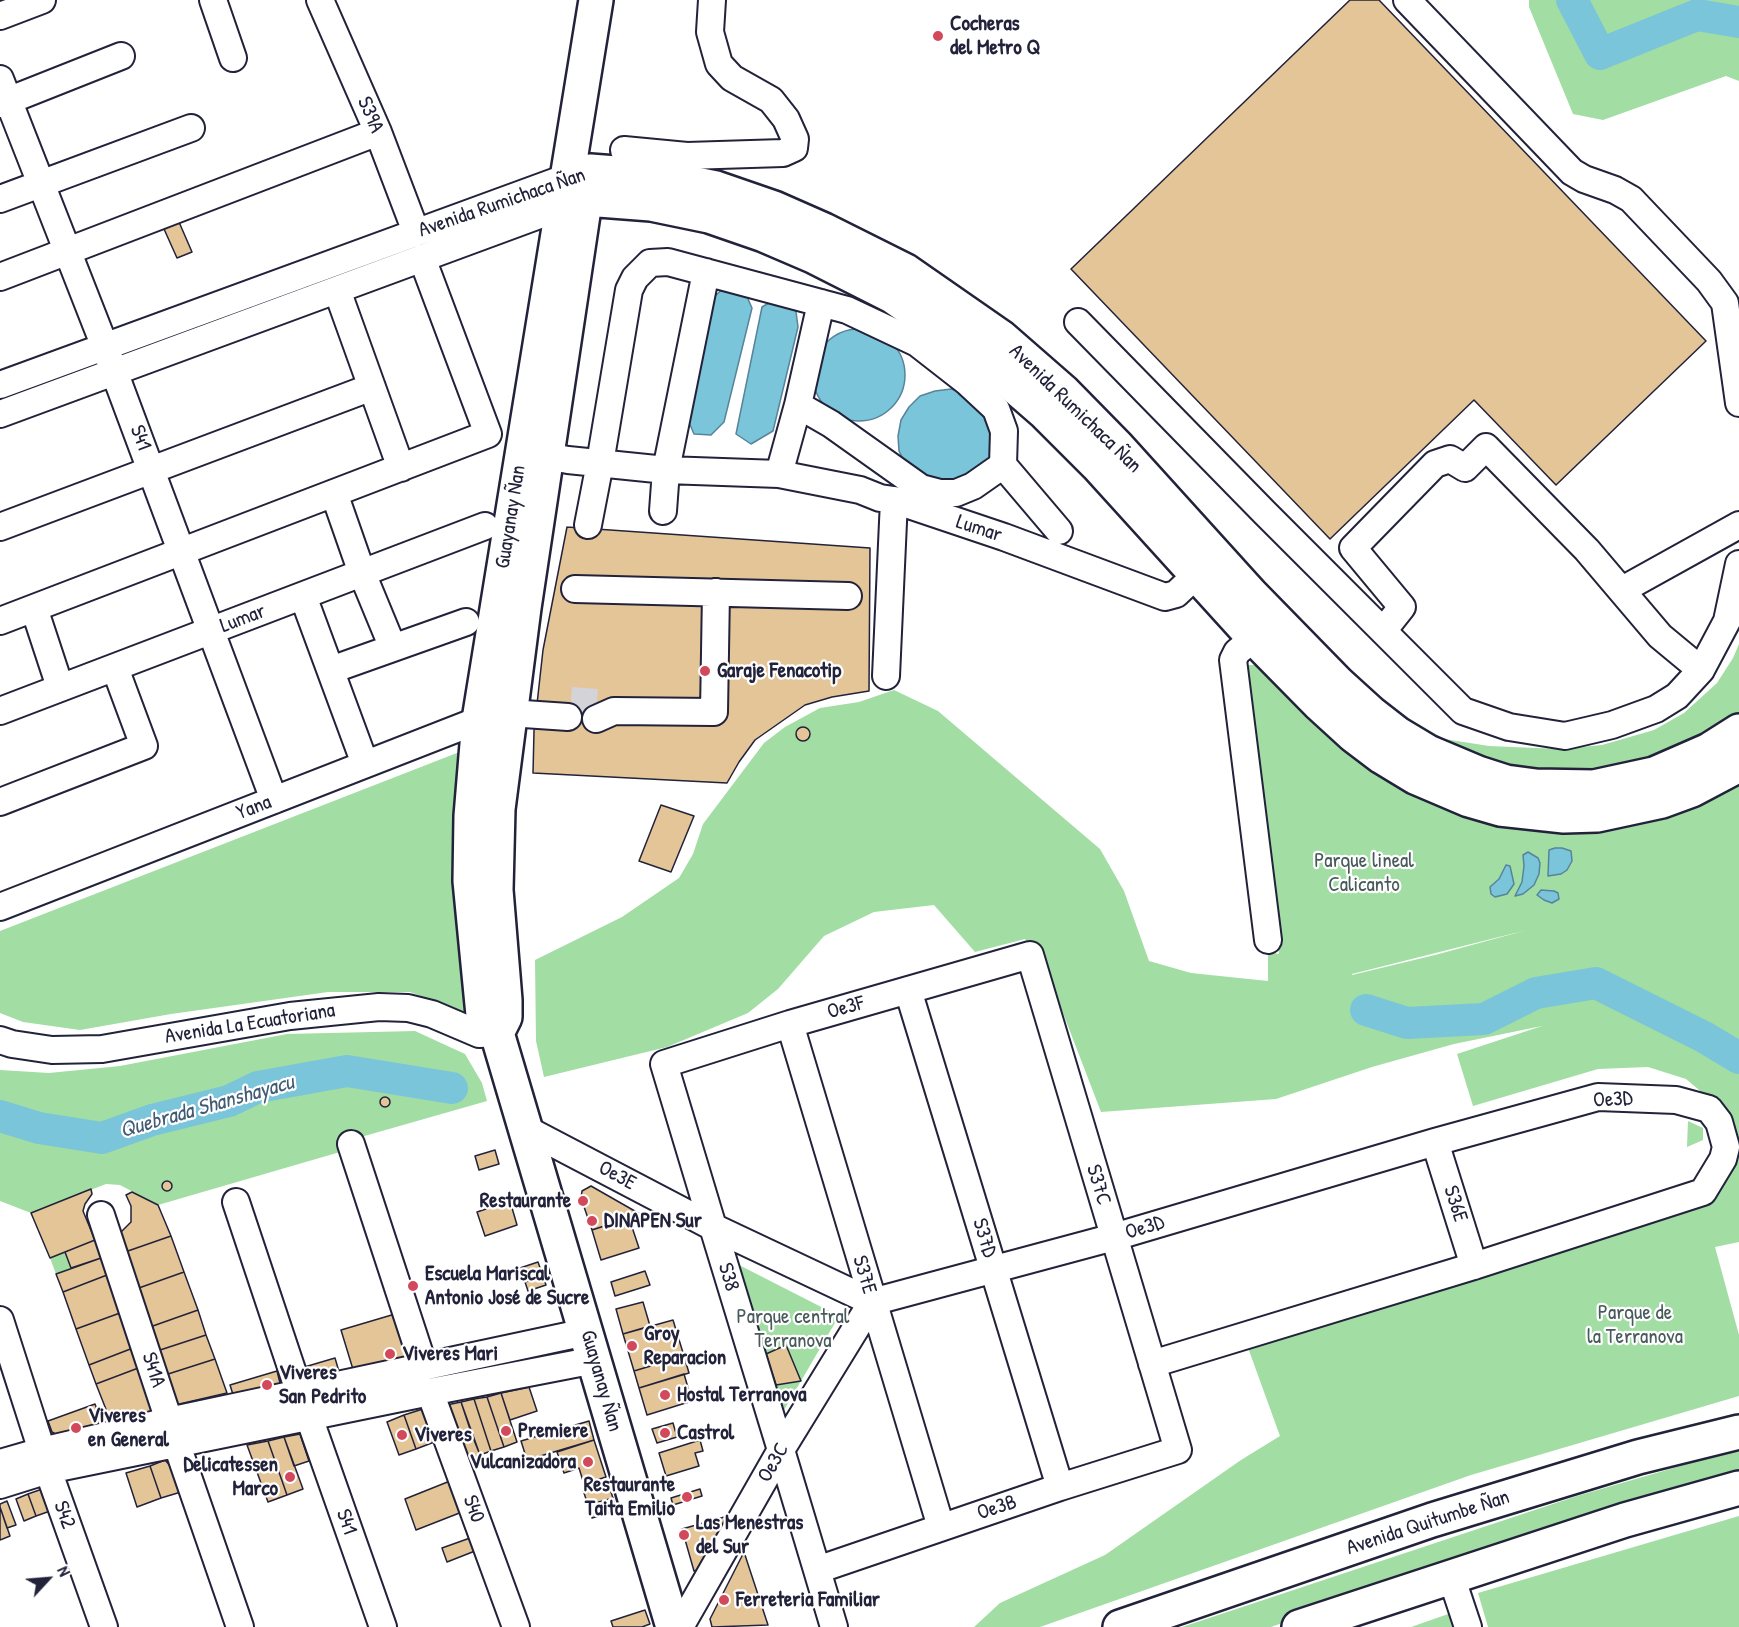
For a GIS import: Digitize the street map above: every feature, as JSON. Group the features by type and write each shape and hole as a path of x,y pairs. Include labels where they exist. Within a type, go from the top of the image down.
{"main road":[{"name":"Guayanay Ñan","path":"526,506 546,456 596,0"},
{"name":"Guayanay Ñan","path":"617,0 576,188 526,506 500,709 496,890 505,1017 497,1033 673,1627"},
{"name":"Avenida Rumichaca Ñan","path":"576,188 655,176 716,188 774,208 824,230 906,272 1001,338 1064,393 1117,446 1207,566 1254,638 1353,735 1406,772 1441,789 1500,809 1564,816 1597,815 1654,774 1709,750 1739,731"},
{"name":"Avenida Rumichaca Ñan","path":"1207,566 1371,713 1398,734 1428,752 1478,774 1526,785 1564,788 1594,787 1662,801 1692,790 1739,765"},
{"name":"Avenida Quitumbe Ñan","path":"1120,1627 1432,1520 1638,1457 1739,1432"},
{"path":"1299,1627 1625,1520 1739,1488"}],"street":[{"path":"0,16 42,0"},
{"path":"213,0 233,57"},
{"name":"S39A","path":"320,0 378,132 416,232"},
{"path":"624,150 687,156 783,153 794,148 795,139 786,119 771,100 732,78 719,64 710,32 712,0"},
{"path":"1407,0 1572,172 1631,199 1709,281 1725,303 1739,404"},
{"path":"3,94 121,56"},
{"name":"S41","path":"3,94 41,183 115,373 274,800"},
{"path":"0,199 191,128"},
{"path":"0,277 378,132"},
{"name":"Avenida Rumichaca Ñan","path":"0,385 416,232 576,188"},
{"name":"Avenida Rumichaca Ñan","path":"0,414 422,258 576,188"},
{"path":"0,621 488,434 422,258"},
{"path":"588,525 629,290 635,278 650,263 668,262 847,310 917,343 967,382 996,409 1004,431 1003,465 1059,531"},
{"path":"663,511 666,470 706,272"},
{"path":"337,290 400,468"},
{"path":"779,474 798,405 821,303"},
{"path":"1078,322 1463,711 1509,727 1566,736 1612,725 1656,709 1677,696 1701,670 1726,621 1739,564"},
{"path":"0,527 372,387"},
{"path":"798,405 831,424 921,488 940,493 956,493 973,486 1003,465"},
{"path":"1383,632 1402,607 1353,548 1435,464 1450,459 1465,468 1486,447 1587,550 1660,636 1701,670"},
{"path":"546,456 666,470 779,474 860,490 887,499 886,676"},
{"path":"334,493 362,573 393,648"},
{"name":"Lumar","path":"887,499 1004,537 1165,597 1176,594 1207,566"},
{"path":"1622,590 1739,525"},
{"name":"Lumar","path":"0,711 485,526"},
{"path":"575,589 848,596"},
{"path":"603,710 714,712 716,592"},
{"path":"303,596 365,764"},
{"path":"34,608 60,687"},
{"path":"331,670 466,622"},
{"path":"1254,638 1237,652 1233,660 1268,939"},
{"path":"0,802 144,746 115,668"},
{"path":"500,709 570,709"},
{"name":"Yana","path":"0,907 500,709"},
{"name":"Oe3F","path":"664,1064 790,1024 1030,955"},
{"name":"S37C","path":"1030,955 1178,1450"},
{"name":"S37D","path":"908,990 1060,1487"},
{"name":"Avenida La Ecuatoriana","path":"0,1040 52,1050 102,1049 290,1016 379,1007 408,1008 432,1014 479,1034 497,1033"},
{"name":"S37E","path":"790,1024 940,1527"},
{"name":"S38","path":"664,1064 834,1627"},
{"name":"Oe3D","path":"872,1302 1114,1237 1435,1142 1598,1097 1676,1100 1709,1109 1719,1122 1726,1148 1723,1159 1704,1192 1474,1266 1152,1364"},
{"name":"Oe3E","path":"524,1128 713,1227 872,1302"},
{"name":"S36E","path":"1435,1142 1474,1266"},
{"name":"S40","path":"351,1144 427,1379 516,1627"},
{"name":"S41","path":"236,1202 382,1627"},
{"name":"S41A","path":"101,1215 240,1627"},
{"name":"Oe3C","path":"680,1627 781,1450 872,1302"},
{"name":"S42","path":"0,1320 45,1460 104,1627"},
{"path":"0,1463 45,1460 590,1346"},
{"name":"Oe3B","path":"817,1570 1060,1487 1178,1450"},
{"path":"0,1485 45,1460"},
{"path":"1451,1576 1468,1627"}],"green space":[{"path":"1529,0 1739,0 1739,81 1726,76 1603,120 1573,114 1529,7"},
{"path":"1739,644 1739,715 1711,735 1630,769 1533,774 1445,748 1371,696 1444,739 1489,746 1560,749 1602,745 1654,730 1684,713 1717,683"},
{"path":"1249,665 1264,665 1370,763 1739,779 1739,1242 1715,1247 1739,1335 1739,1396 1471,1475 1040,1627 974,1627 1000,1603 1105,1555 1241,1460 1280,1436 1247,1345 1717,1193 1724,1186 1728,1170 1711,1100 1686,1079 1648,1067 1598,1069 1473,1106 1457,1054 1542,1026 1454,1044 1372,1067 1276,1099 1101,1112 1043,961 1025,939 975,952 934,905 874,912 824,936 778,989 748,1013 667,1047 544,1077 536,1041 535,960 622,917 679,878 693,854 703,824 764,743 785,727 820,708 859,702 894,690 938,711 1100,849 1124,891 1149,961 1191,973 1268,981 1268,952 1279,954 1242,675","holes":["1527,930 1435,955 1352,975"]},
{"path":"462,751 470,1015 410,992 328,992 171,1014 80,1030 23,1022 0,1013 0,931"},
{"path":"415,1031 465,1054 482,1083 487,1101 361,1137 340,1152 158,1205 120,1185 106,1184 31,1213 0,1201 0,1070 49,1073 120,1066 287,1034"},
{"path":"1688,1121 1703,1128 1703,1140 1687,1147"},
{"path":"65,1252 71,1268 56,1274 50,1258"},
{"name":"Parque central Terranova","path":"739,1265 839,1316 784,1410 772,1371"},
{"path":"1739,1449 1739,1473 1455,1562 1271,1627 1182,1627 1577,1496"},
{"path":"1739,1516 1739,1627 1488,1627 1478,1593"},
{"path":"1454,1612 1458,1627 1411,1627"}],"water":[{"path":"729,283 744,290 752,308 724,422 711,435 694,434 688,420 714,297"},
{"path":"779,297 795,304 798,327 773,431 751,444 736,434 762,307"},
{"path":"859,329 876,333 891,343 901,358 905,375 901,392 891,407 876,417 859,421 842,417 827,407 817,392 813,375 817,358 827,343 842,333"},
{"path":"951,389 966,393 989,416 994,448 988,464 963,484 930,484 906,465 899,451 898,436 901,420 920,396"},
{"path":"1555,848 1571,851 1572,861 1567,870 1561,874 1548,876 1549,850"},
{"path":"1528,852 1538,858 1539,874 1534,885 1523,894 1515,896 1522,882 1523,855"},
{"path":"1506,865 1510,866 1514,884 1507,894 1495,897 1491,894 1490,887 1499,879"},
{"path":"1541,890 1558,893 1559,899 1552,903 1544,900 1537,895"}],"building":[{"path":"1350,0 1379,0 1706,341 1556,485 1474,400 1330,539 1071,269"},
{"path":"179,222 192,252 177,258 164,229"},
{"name":"Garaje Fenacotip","path":"567,527 870,548 869,691 832,697 805,705 755,740 727,783 533,773 534,731 543,650"},
{"path":"800,727 806,727 810,734 806,741 800,741 796,737 796,731"},
{"path":"661,805 694,816 671,872 639,861"},
{"path":"385,1097 390,1102 385,1107 380,1102"},
{"path":"495,1150 499,1164 479,1170 475,1156"},
{"path":"167,1181 171,1182 171,1190 167,1191 163,1190 162,1186 163,1182"},
{"path":"591,1186 640,1214 592,1230 581,1198 582,1191"},
{"path":"91,1189 92,1194 83,1211 95,1240 50,1258 31,1213"},
{"path":"132,1192 158,1205 171,1236 125,1252 119,1234 131,1222 131,1206 126,1195"},
{"path":"510,1201 517,1225 485,1236 477,1212"},
{"path":"629,1218 639,1248 601,1260 592,1230"},
{"path":"171,1236 184,1272 136,1289 125,1252"},
{"path":"95,1240 101,1258 71,1268 65,1252"},
{"path":"101,1258 107,1275 63,1292 56,1274"},
{"path":"538,1262 543,1276 525,1282 520,1268"},
{"path":"645,1271 650,1285 615,1296 611,1282"},
{"path":"184,1272 198,1310 150,1327 136,1289"},
{"path":"107,1275 120,1313 76,1329 63,1292"},
{"path":"543,1276 546,1285 528,1291 525,1282"},
{"path":"643,1302 650,1326 623,1334 616,1309"},
{"path":"198,1310 206,1335 157,1351 150,1327"},
{"path":"120,1313 133,1348 89,1365 76,1329"},
{"path":"395,1314 406,1353 402,1363 355,1376 341,1330"},
{"path":"673,1320 684,1356 634,1371 623,1334"},
{"path":"206,1335 215,1359 165,1375 157,1351"},
{"path":"786,1345 801,1381 776,1385 766,1354"},
{"path":"133,1348 141,1367 96,1384 89,1365"},
{"path":"684,1356 689,1373 639,1388 634,1371"},
{"path":"335,1358 340,1375 306,1385 301,1368"},
{"path":"215,1359 227,1393 175,1405 165,1375"},
{"path":"141,1367 154,1413 111,1422 96,1384"},
{"path":"277,1371 281,1387 235,1401 230,1385"},
{"name":"Hostal Terranova","path":"684,1374 692,1401 647,1415 639,1388"},
{"path":"529,1387 537,1411 510,1420 501,1393"},
{"name":"Premiere","path":"501,1393 517,1442 504,1447 487,1397"},
{"path":"487,1397 504,1447 491,1451 474,1399"},
{"path":"474,1399 491,1451 480,1455 461,1402"},
{"path":"461,1402 472,1435 460,1440 447,1405"},
{"path":"95,1404 103,1426 59,1436 52,1432 48,1421"},
{"path":"426,1408 437,1441 416,1449 404,1415"},
{"name":"Viveres","path":"404,1415 416,1449 399,1455 387,1422"},
{"path":"589,1421 594,1440 527,1460 521,1441"},
{"name":"Castrol","path":"673,1423 677,1437 657,1443 652,1429"},
{"path":"300,1434 309,1461 294,1466 284,1437"},
{"path":"472,1435 480,1455 468,1460 460,1440"},
{"name":"Delicatessen Marco","path":"284,1437 303,1489 287,1495 268,1441"},
{"path":"594,1440 606,1477 584,1484 579,1468 564,1473 557,1452"},
{"path":"700,1440 703,1451 695,1453 699,1466 666,1476 659,1453"},
{"path":"268,1441 287,1495 268,1502 247,1445"},
{"path":"165,1460 173,1469 181,1492 161,1498 150,1466"},
{"path":"150,1466 161,1498 137,1507 126,1473"},
{"path":"450,1481 462,1512 416,1530 405,1499"},
{"path":"608,1483 613,1498 588,1505 583,1490"},
{"path":"45,1488 53,1510 36,1516 28,1494"},
{"name":"Restaurante Taita Emilio","path":"700,1489 702,1496 673,1505 671,1498"},
{"path":"28,1494 36,1516 24,1521 16,1499"},
{"path":"613,1498 616,1511 592,1518 588,1505"},
{"path":"7,1501 16,1525 7,1528 0,1504"},
{"path":"0,1507 10,1536 0,1540"},
{"path":"735,1514 705,1568 694,1571 682,1529"},
{"path":"470,1538 475,1551 447,1562 442,1548"},
{"path":"744,1552 768,1625 712,1627 710,1619"},
{"path":"645,1610 650,1624 642,1627 613,1627 611,1621"}],"waterway":[{"path":"1572,0 1600,54 1697,15 1739,22"},
{"name":"Quebrada Shanshayacu","path":"1366,1010 1407,1023 1484,1019 1536,993 1596,983 1704,1037 1739,1058"},
{"name":"Quebrada Shanshayacu","path":"0,1116 39,1128 102,1138 152,1120 229,1101 258,1087 347,1071 452,1088"}],"tunnel":[{"path":"571,700 598,702"}],"place":[{"name":"Cocheras del Metro Q","path":"938,36"},
{"name":"Garaje Fenacotip","path":"705,671"},
{"name":"Restaurante","path":"583,1201"},
{"name":"DINAPEN Sur","path":"592,1221"},
{"name":"Escuela Mariscal Antonio José de Sucre","path":"413,1286"},
{"name":"Groy Reparacion","path":"632,1346"},
{"name":"Viveres Mari","path":"390,1354"},
{"name":"Viveres San Pedrito","path":"267,1385"},
{"name":"Hostal Terranova","path":"665,1395"},
{"name":"Viveres en General","path":"76,1428"},
{"name":"Premiere","path":"506,1431"},
{"name":"Castrol","path":"665,1433"},
{"name":"Viveres","path":"402,1435"},
{"name":"Vulcanizadora","path":"588,1462"},
{"name":"Delicatessen Marco","path":"290,1477"},
{"name":"Restaurante Taita Emilio","path":"687,1497"},
{"name":"Las Menestras del Sur","path":"684,1535"},
{"name":"Ferreteria Familiar","path":"724,1600"}],"park label":[{"name":"Parque lineal Calicanto","path":"1364,873"},
{"name":"Parque de la Terranova","path":"1635,1325"}]}
